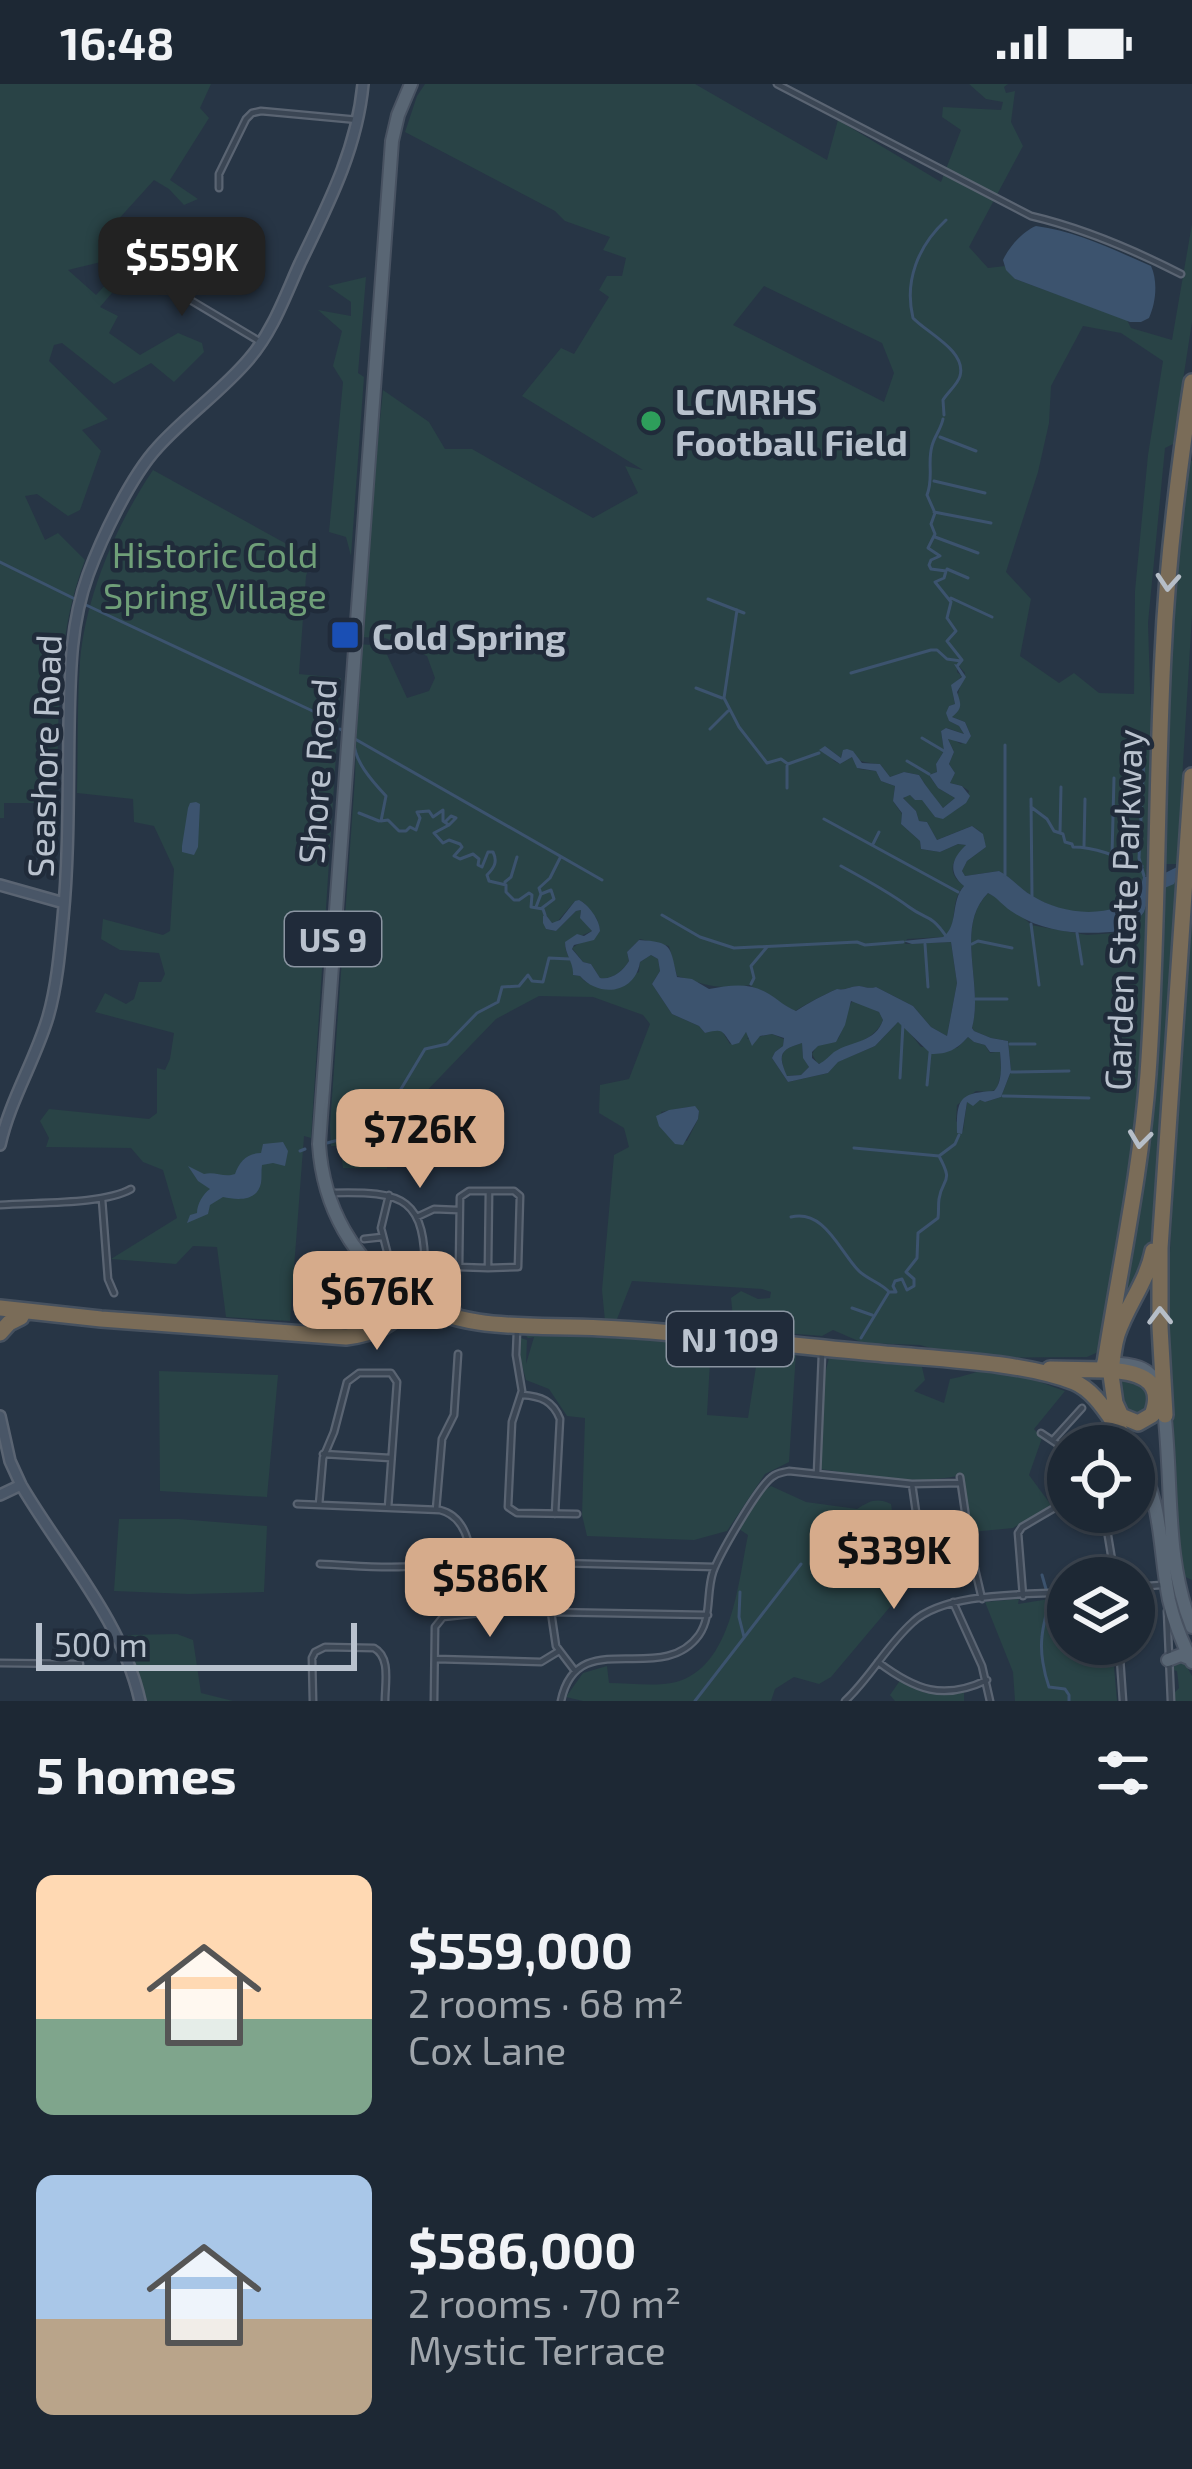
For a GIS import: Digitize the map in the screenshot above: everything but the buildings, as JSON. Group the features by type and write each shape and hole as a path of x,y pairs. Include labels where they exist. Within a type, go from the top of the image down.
{"highway":[{"name":"Garden State Parkway","path":"1105,1366 1100,1356 1108,1343 1148,1080 1165,621 1192,382"},
{"name":"Garden State Parkway","path":"1165,1415 1160,1280 1192,776"},
{"path":"1006,1367 1105,1366 1151,1258 1170,1099"},
{"path":"0,1312 346,1337 366,1334 390,1318 406,1305 415,1284 424,1282 461,1320"},
{"path":"390,1285 394,1297 390,1318"},
{"name":"Shore Road","path":"406,1296 461,1320 617,1329 1006,1367"},
{"path":"0,1312 101,1319"},
{"path":"390,1318 443,1314"},
{"path":"0,1333 22,1317"},
{"name":"Shore Road","path":"971,1362 1105,1366"},
{"name":"NJ 109","path":"1006,1367 1080,1385 1092,1394 1112,1425"}],"main road":[{"name":"Shore Road","path":"406,1296 354,1247 339,1222 327,1193 319,1132 392,141 411,84"},
{"name":"NJ 109","path":"1105,1366 1137,1366 1160,1386 1174,1558 1192,1628"},
{"path":"1105,1366 1107,1399 1118,1425"},
{"name":"NJ 109","path":"1155,1504 1168,1591 1191,1661"},
{"path":"1168,1660 1179,1655 1191,1661"}],"street":[{"name":"Seashore Road","path":"0,1144 48,1017 64,903 70,658 87,578 146,461 262,343 336,186 358,120 363,84"},
{"path":"777,84 1031,216 1058,222 1181,274"},
{"path":"218,188 219,174 252,113 358,120"},
{"path":"112,260 124,260 262,343"},
{"path":"0,885 64,903"},
{"path":"0,1095 15,1096"},
{"path":"0,1204 102,1198 130,1189"},
{"path":"488,1268 489,1191"},
{"path":"489,1191 514,1191 520,1196 518,1267 458,1266 460,1197 465,1192 489,1191"},
{"path":"327,1193 399,1199 417,1216 425,1239 424,1282"},
{"path":"389,1196 382,1237 389,1263"},
{"path":"102,1198 108,1279 114,1293"},
{"path":"417,1216 434,1209 459,1210"},
{"path":"364,1239 382,1237"},
{"path":"518,1326 521,1395 512,1423 507,1504 515,1513 578,1514"},
{"path":"817,1474 822,1348"},
{"path":"436,1510 442,1439 454,1415 458,1354"},
{"path":"319,1504 323,1454 349,1378 392,1371 397,1382 388,1508"},
{"path":"521,1395 547,1401 560,1419 554,1514"},
{"path":"1067,1425 1082,1408"},
{"path":"0,1416 21,1485 108,1622 140,1701"},
{"path":"1041,1432 1047,1436"},
{"path":"323,1454 392,1458"},
{"path":"562,1701 567,1682 589,1662 671,1656 695,1640 707,1616 716,1567 766,1481 784,1472 912,1484 960,1480 982,1599"},
{"path":"912,1484 923,1561"},
{"path":"0,1496 21,1485"},
{"path":"297,1504 446,1510 458,1519 471,1559 471,1614"},
{"path":"1023,1596 1018,1533 1047,1512"},
{"path":"889,1573 971,1552"},
{"path":"320,1564 416,1567 436,1560 471,1559 716,1567"},
{"path":"1155,1589 1168,1591 1171,1701"},
{"path":"845,1701 918,1617 934,1607 1047,1594"},
{"path":"953,1602 987,1680 990,1701"},
{"path":"434,1701 434,1628 443,1617 498,1611 707,1616"},
{"path":"551,1612 559,1651 575,1671"},
{"path":"313,1701 312,1658 325,1648 381,1651 385,1701"},
{"path":"434,1659 541,1662 559,1651"},
{"path":"878,1662 905,1683 930,1692 962,1692 987,1680"},
{"path":"0,1663 80,1664"},
{"path":"1120,1665 1123,1701"}],"green space":[{"path":"0,84 211,84 200,108 209,118 170,180 198,199 184,205 154,180 106,233 101,262 68,270 96,295 128,261 135,266 100,307 118,316 109,333 140,355 178,333 202,343 204,352 174,382 151,363 114,384 62,343 54,345 49,361 108,419 82,430 101,451 80,510 68,516 37,494 25,496 45,540 58,533 85,560 63,650 57,803 4,803 4,818 0,818"},
{"path":"425,84 695,84 827,160 838,120 941,182 961,130 942,117 943,107 1001,110 1003,102 986,99 969,84 1008,84 1006,93 1015,91 1011,122 1023,146 969,247 988,268 1005,266 1015,279 1127,320 1131,328 1172,340 1192,224 1192,322 1173,444 1165,448 1148,623 1151,720 1146,876 1141,886 1125,892 1120,905 1110,910 1062,909 1029,894 999,871 965,876 962,871 967,861 986,847 981,832 972,826 937,840 927,822 919,821 905,796 923,800 935,817 957,810 969,791 950,783 955,773 949,764 954,752 948,739 961,744 971,736 965,722 952,717 965,673 958,665 962,676 953,688 955,704 947,713 964,734 947,728 941,731 944,751 937,772 929,775 938,788 955,798 943,808 919,775 904,772 890,777 880,764 852,758 859,769 876,771 881,781 895,786 893,801 902,814 901,824 920,841 921,849 940,852 966,845 953,865 954,875 964,886 951,930 943,937 907,939 905,944 951,942 957,983 947,1036 931,1027 913,1006 876,987 837,989 795,1011 750,985 720,987 677,976 669,946 640,939 627,952 629,961 624,968 600,978 572,948 600,930 583,902 575,901 557,922 543,917 546,929 556,931 581,910 592,931 565,943 573,975 586,982 608,984 639,972 640,962 651,955 658,959 660,971 652,984 672,1014 705,1033 722,1031 730,1044 746,1032 747,1039 772,1034 784,1039 772,1058 788,1082 828,1073 837,1062 875,1046 898,1022 921,1047 957,1048 968,1037 990,1053 1000,1051 997,1089 976,1091 957,1105 956,1121 963,1131 967,1102 1001,1097 1011,1071 1008,1041 972,1027 973,922 988,893 1031,925 1087,935 1129,932 1150,895 1137,1138 1102,1344 1096,1353 1087,1357 966,1358 920,1345 863,1343 833,1330 822,1336 746,1330 733,1317 731,1298 741,1291 758,1299 770,1298 771,1292 762,1289 632,1281 617,1319 605,1321 602,1290 614,1155 629,1147 624,1128 599,1113 600,1085 629,1079 650,1024 643,1015 593,997 539,996 496,1019 416,1102 387,1156 387,1169 343,1168 340,1146 331,1146 359,644 383,646 407,698 429,691 435,678 427,656 385,638 358,637 383,390 429,422 445,449 472,449 593,518 638,493 625,466 643,470 522,396 561,348 574,354 609,297 599,290 607,276 622,276 626,258 603,250 610,237 565,221 555,211 405,132","holes":["764,286 882,343 894,373 884,402 733,325","1083,326 1121,333 1163,361 1135,591 1134,694 1099,693 1074,673 1059,683 1020,656 1031,599 1006,572 1038,472 1051,386","825,746 841,758 842,753 851,757 840,764 834,761","699,1110 687,1141 668,1133 661,1112"]},
{"path":"366,277 351,556 346,537 329,532 343,382 333,366 342,331 318,310 351,316 351,302 328,286"},
{"path":"1187,460 1192,461 1192,615 1177,864 1166,864 1170,662"},
{"name":"Historic Cold Spring Village","path":"153,470 312,558 306,576 299,674 341,678 311,1138 304,1136 290,1321 226,1317 217,1247 193,1246 176,1264 111,1259 177,1218 163,1170 143,1162 131,1148 46,1147 49,1138 40,1121 49,1109 149,1119 157,1113 157,1068 165,1070 170,1059 174,1033 95,1012 105,993 126,1004 134,999 139,982 161,982 165,974 159,953 120,950 101,939 103,919 163,935 170,931 174,869 154,826 134,822 133,799 77,793 83,636 115,537"},
{"path":"1192,865 1192,1580 1181,1575 1178,1543 1168,1296"},
{"path":"1181,872 1149,1250 1117,1327 1162,886"},
{"path":"854,1000 879,1012 883,1020 879,1028 824,1064 817,1063 812,1054 817,1046 838,1039"},
{"path":"802,1043 809,1067 801,1075 786,1076 783,1054"},
{"path":"523,1332 711,1343 707,1415 748,1418 758,1354 796,1352 789,1462 765,1474 727,1531 694,1540 587,1536 582,1515 585,1418 567,1416 549,1389 526,1380 521,1338 527,1340 526,1364 534,1337"},
{"path":"829,1358 909,1360 922,1367 925,1380 914,1391 944,1403 950,1379 988,1370 1065,1391 1034,1429 1042,1438 1029,1475 1047,1500 1047,1507 1013,1528 972,1532 962,1475 909,1480 820,1469"},
{"path":"159,1371 278,1375 267,1497 160,1491"},
{"path":"1114,1373 1148,1385 1151,1412 1127,1418"},
{"path":"771,1486 806,1502 857,1509 873,1501 891,1504 899,1560 887,1562 880,1578 895,1601 831,1677 819,1684 794,1677 775,1689 771,1701 583,1701 566,1697 583,1673 607,1666 609,1683 660,1684 695,1673 709,1659 721,1642 736,1599 748,1535 739,1529 762,1492"},
{"path":"119,1519 267,1526 264,1592 114,1591"},
{"path":"1019,1599 1018,1604 1047,1599 1047,1665 1114,1665 1117,1701 1015,1701 1013,1672 985,1602"},
{"path":"177,1634 193,1640 201,1693 233,1701 147,1701 127,1635"},
{"path":"1176,1660 1185,1663 1192,1676 1192,1701 1175,1701 1179,1688 1173,1670"},
{"path":"901,1679 925,1693 964,1691 964,1701 895,1701 890,1695"}],"water":[{"path":"1036,226 1080,237 1151,266 1155,292 1149,318 1130,322 1015,279 1003,260 1017,240"},
{"path":"954,664 966,677 957,692 959,708 952,717 965,722 971,736 966,744 948,739 954,752 949,764 955,773 950,783 962,786 970,796 943,819 935,817 922,800 910,795 903,798 937,840 972,826 983,834 986,847 967,861 962,871 965,876 999,871 1051,905 1096,912 1118,907 1123,894 1141,886 1143,877 1147,877 1149,890 1162,882 1165,873 1182,868 1174,884 1150,894 1144,912 1128,933 1051,928 1024,919 988,893 973,922 972,1028 1008,1041 1011,1071 1001,1097 973,1106 967,1102 962,1134 957,1133 957,1121 963,1099 994,1091 1001,1073 1000,1052 990,1052 968,1037 951,1050 931,1054 898,1022 875,1046 838,1062 828,1073 788,1082 772,1058 784,1038 760,1036 752,1046 746,1032 732,1045 722,1032 705,1033 672,1014 652,984 660,971 658,959 651,955 640,962 631,981 615,989 597,988 573,975 565,942 592,931 580,918 581,910 556,931 546,929 543,916 552,923 560,920 579,900 593,913 600,931 594,940 572,949 600,978 624,968 629,961 627,952 639,940 658,942 671,952 677,977 709,989 755,988 796,1011 837,989 876,987 913,1006 931,1027 947,1036 957,983 951,942 903,941 943,937 948,932 964,886 953,865 966,845 940,852 921,849 920,841 901,824 902,813 893,801 895,786 881,781 876,771 857,768 852,757 840,764 819,750 825,746 841,758 843,750 853,751 862,763 880,764 890,777 904,772 919,775 943,808 955,798 938,788 929,775 937,772 944,751 941,731 946,728 964,734 946,713 955,704 951,685 962,677","holes":["851,1001 879,1012 883,1020 869,1037 819,1064 812,1052 836,1042","802,1043 809,1067 801,1075 787,1076 782,1054"]},
{"path":"200,804 194,855 182,852 182,846 188,808"},
{"path":"695,1106 698,1119 683,1145 675,1144 656,1116"},
{"path":"283,1142 288,1151 285,1166 262,1165 255,1194 223,1197 210,1205 208,1214 187,1223 210,1189 188,1166 204,1174 235,1174 248,1156 261,1153 263,1144"}],"waterway":[{"path":"944,415 943,400 959,379 961,367 952,351 913,318 910,291 921,253 946,220"},
{"path":"943,419 931,452 927,495 935,513 931,524 935,534 928,548 940,556 929,565 946,571 935,582 951,602 947,618 956,631 947,641 962,660 958,665"},
{"path":"940,437 976,451"},
{"path":"934,481 985,493"},
{"path":"934,512 991,523"},
{"path":"935,537 978,553"},
{"path":"0,562 77,600"},
{"path":"947,569 968,578"},
{"path":"951,598 992,617"},
{"path":"708,599 744,613"},
{"path":"86,605 335,725"},
{"path":"737,610 724,698 739,727 767,763 781,759 788,764 819,753"},
{"path":"851,673 931,650 961,661"},
{"path":"696,688 722,698"},
{"path":"710,729 728,711"},
{"path":"922,738 944,751"},
{"path":"355,739 602,880"},
{"path":"354,740 360,763 386,796 381,821 388,820 399,831 416,830 417,812 429,811 433,817 443,810 443,821 449,825 434,833 443,843 460,844 454,856 460,859 473,854 482,867 488,852 493,852 489,881 506,885 514,900 529,893 531,907 543,909 545,915"},
{"path":"1005,745 1005,875"},
{"path":"1144,758 1139,858 1144,876"},
{"path":"907,761 929,774"},
{"path":"787,766 787,788"},
{"path":"1112,855 1114,778"},
{"path":"1060,833 1061,787"},
{"path":"1031,799 1032,896"},
{"path":"1084,846 1085,799"},
{"path":"1031,807 1073,847 1106,853 1134,869 1142,866"},
{"path":"359,813 379,821"},
{"path":"446,821 456,818 449,825"},
{"path":"824,819 958,892"},
{"path":"873,844 879,832"},
{"path":"505,882 517,857"},
{"path":"541,894 539,888 560,858"},
{"path":"841,866 932,920 946,936"},
{"path":"536,907 541,894 551,890 554,899 542,908"},
{"path":"662,915 700,937 734,948 903,942"},
{"path":"1031,924 1039,985"},
{"path":"1077,933 1082,964"},
{"path":"925,944 928,987"},
{"path":"972,944 1012,948"},
{"path":"751,984 751,966 767,947"},
{"path":"327,1143 363,1129 398,1094 425,1049 447,1044 477,1013 498,1002 502,987 519,986 528,975 532,981 543,982 549,958 570,959"},
{"path":"975,999 1007,999"},
{"path":"900,1078 903,1024"},
{"path":"1010,1044 1035,1044"},
{"path":"927,1085 930,1053"},
{"path":"1011,1072 1069,1071"},
{"path":"1003,1096 1089,1098"},
{"path":"854,1148 939,1156 959,1135"},
{"path":"300,1151 305,1149"},
{"path":"861,1338 889,1292 896,1292 895,1281 902,1279 907,1290 914,1286 906,1272 917,1258 918,1233 938,1218 946,1179 939,1156"},
{"path":"791,1217 803,1216 822,1225 858,1270 889,1292"},
{"path":"852,1308 872,1315"},
{"path":"695,1701 801,1564"},
{"path":"1042,1575 1046,1589"},
{"path":"740,1592 744,1637"},
{"path":"1047,1606 1044,1669 1049,1687 1065,1689 1069,1701"}],"place":[{"name":"LCMRHS Football Field","path":"651,421"},
{"name":"Cold Spring","path":"345,635"}]}
